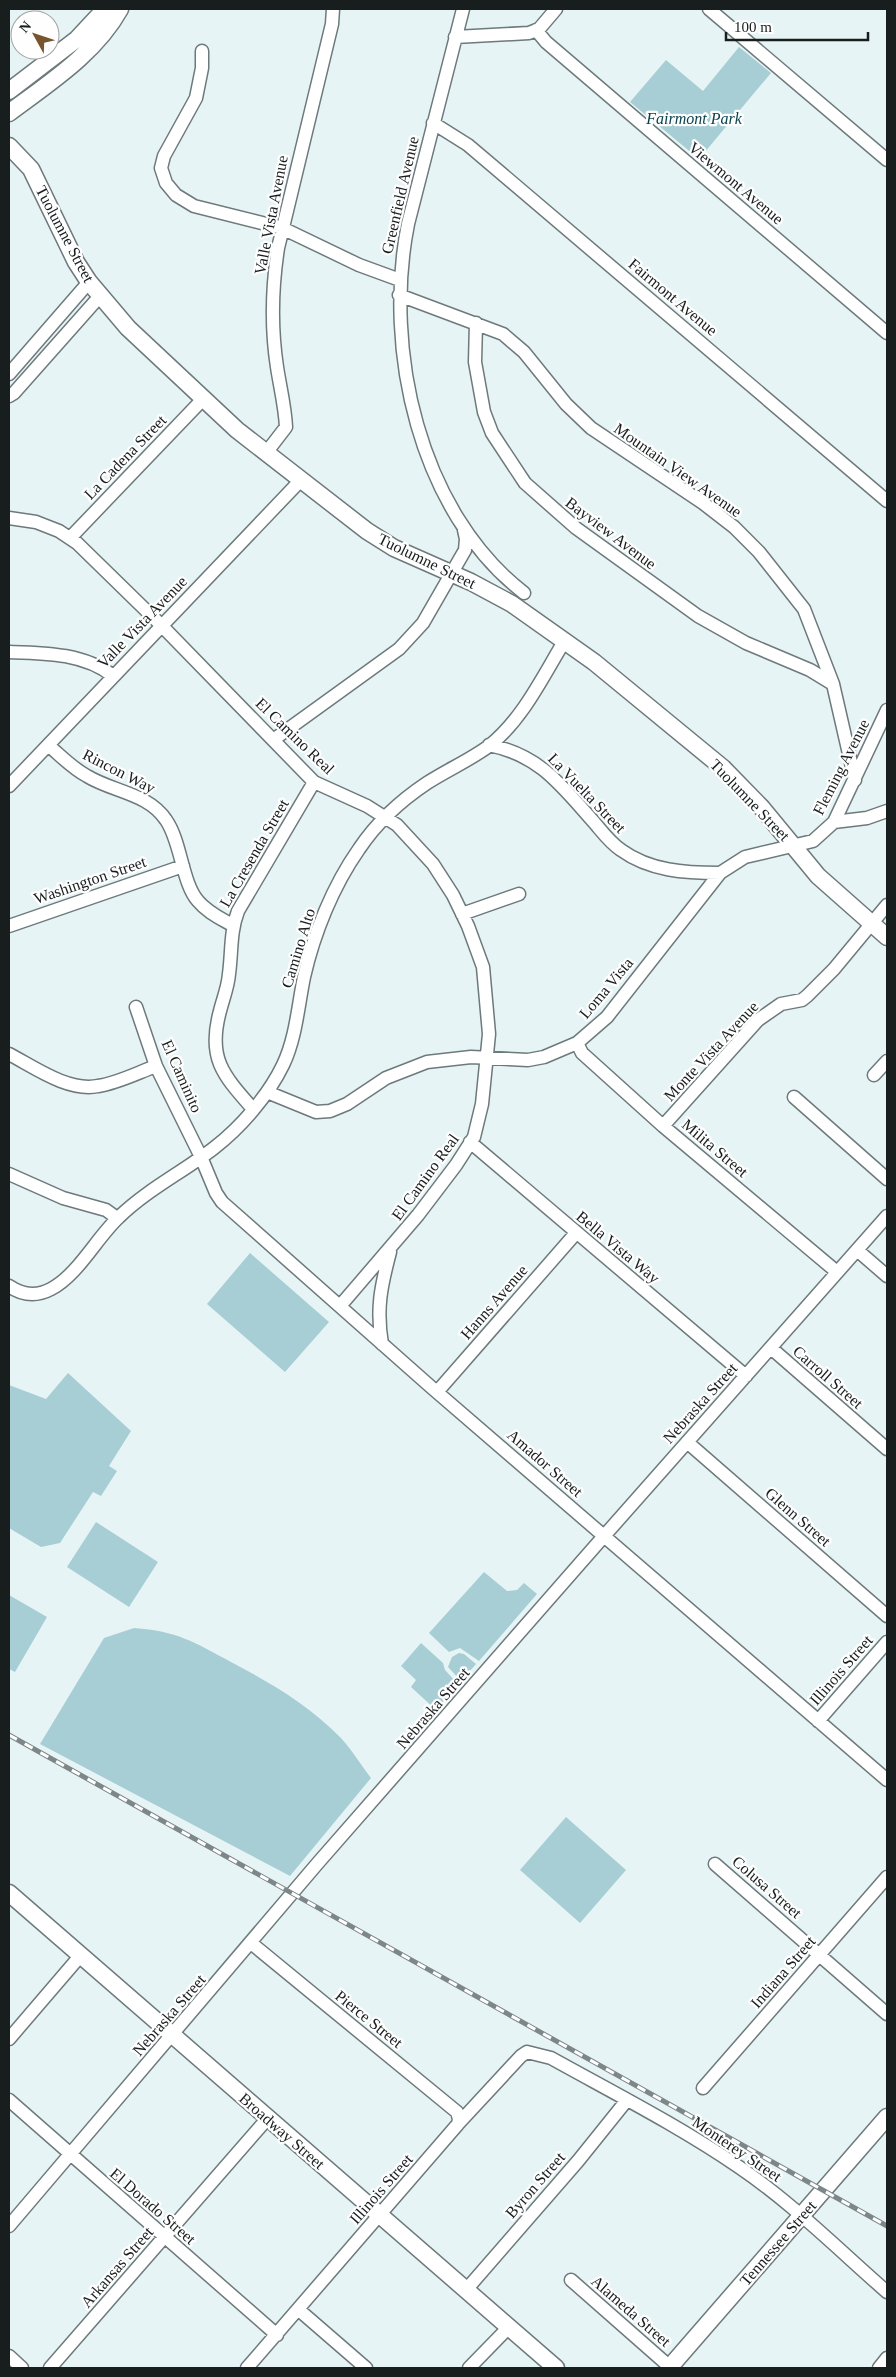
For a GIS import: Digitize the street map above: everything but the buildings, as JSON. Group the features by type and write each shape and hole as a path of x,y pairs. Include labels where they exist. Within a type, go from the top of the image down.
{"main road":[{"path":"9,91 77,39 105,9"},
{"path":"9,113 58,77 90,49 120,9"},
{"name":"Tuolumne Street","path":"9,146 31,168 76,262 89,282 128,328 204,398 300,481 378,538 512,604 565,640 673,725 723,768 762,808 818,876 887,938"},
{"name":"Broadway Street","path":"9,1892 267,2119 556,2368"},
{"name":"Tennessee Street","path":"669,2367 887,2117"}],"street":[{"name":"Valle Vista Avenue","path":"266,453 286,427 285,404 277,368 274,337 274,275 282,228 332,24 333,9"},
{"name":"Greenfield Avenue","path":"463,9 401,258 399,295 405,376 421,440 432,467 464,530 503,578 524,594"},
{"path":"456,37 529,33 536,30 556,9"},
{"path":"709,9 887,160"},
{"name":"Viewmont Avenue","path":"536,30 546,42 887,333"},
{"path":"202,51 202,74 196,98 164,156 161,168 166,183 176,195 194,206 282,228 359,265 400,280"},
{"name":"Fairmont Avenue","path":"433,124 468,145 887,501"},
{"path":"9,374 89,282"},
{"name":"Mountain View Avenue","path":"399,295 502,334 524,352 566,404 591,428 703,503 734,527 777,574 804,609 833,684 855,780"},
{"path":"9,396 100,296"},
{"name":"Bayview Avenue","path":"476,323 475,362 484,412 492,433 525,483 576,528 698,616 746,643 810,670 833,684"},
{"name":"La Cadena Street","path":"70,538 204,398"},
{"name":"Valle Vista Avenue","path":"9,786 300,481"},
{"name":"El Camino Real","path":"9,518 36,522 70,538 161,625 314,782 385,816 397,825 433,864 462,914 483,967 488,1006 487,1058 482,1104 470,1142 456,1165 391,1250 340,1306"},
{"name":"Greenfield Avenue","path":"452,574 465,550 466,539 464,530"},
{"path":"274,740 399,649 423,623 452,574"},
{"name":"Camino Alto","path":"9,1286 25,1294 40,1293 51,1289 73,1270 117,1218 156,1186 215,1148 253,1109 267,1092 288,1051 305,974 326,911 359,849 385,816 428,783 490,745 506,729 528,701 565,640"},
{"path":"9,652 43,652 89,662 112,676"},
{"name":"Fleming Avenue","path":"794,845 813,841 834,822 887,710"},
{"name":"Rincon Way","path":"48,745 69,764 88,777 140,798 156,808 166,820 175,837 183,866 197,900 210,912 232,925"},
{"name":"La Vuelta Street","path":"490,745 521,754 550,774 608,838 629,855 661,868 720,873"},
{"name":"La Cresenda Street","path":"253,1109 227,1080 219,1066 215,1052 214,1032 230,974 232,925 238,910 314,782"},
{"path":"834,822 867,818 887,811"},
{"name":"Loma Vista","path":"267,1092 316,1112 330,1112 347,1104 370,1088 402,1070 449,1058 528,1060 544,1057 577,1043 607,1017 720,873 746,857 794,845"},
{"name":"Washington Street","path":"9,926 183,866"},
{"path":"462,914 519,894"},
{"name":"Monte Vista Avenue","path":"663,1126 758,1020 776,1007 802,1000 807,996 873,925 887,905"},
{"name":"El Caminito","path":"136,1007 156,1066 201,1157"},
{"name":"Milita Street","path":"577,1043 582,1053 663,1126 838,1272"},
{"path":"9,1054 53,1077 82,1086 104,1084 156,1066"},
{"path":"874,1075 887,1061"},
{"path":"794,1097 887,1179"},
{"name":"Bella Vista Way","path":"470,1142 746,1376"},
{"name":"Amador Street","path":"201,1157 216,1193 222,1202 437,1392 887,1780"},
{"path":"9,1174 55,1195 106,1210 117,1218"},
{"name":"Nebraska Street","path":"9,2226 604,1535 887,1216"},
{"name":"Hanns Avenue","path":"437,1392 576,1233"},
{"path":"382,1344 378,1318 379,1304 391,1250"},
{"path":"858,1250 887,1276"},
{"name":"Carroll Street","path":"771,1348 887,1449"},
{"name":"Glenn Street","path":"687,1442 887,1616"},
{"name":"Illinois Street","path":"818,1721 887,1642"},
{"name":"Colusa Street","path":"715,1864 887,2014"},
{"name":"Indiana Street","path":"703,2088 887,1877"},
{"name":"Pierce Street","path":"251,1943 457,2112 458,2124"},
{"path":"9,2039 81,1955"},
{"name":"Illinois Street","path":"247,2368 458,2124 521,2056 528,2052 550,2058"},
{"name":"Monterey Street","path":"550,2058 627,2100 740,2168 801,2216 887,2292"},
{"name":"El Dorado Street","path":"9,2100 277,2335"},
{"name":"Byron Street","path":"466,2290 578,2161 627,2100"},
{"name":"Arkansas Street","path":"50,2368 267,2119"},
{"name":"Alameda Street","path":"571,2280 669,2367"},
{"path":"299,2310 366,2368"},
{"path":"469,2368 508,2327"},
{"path":"9,2356 22,2368"},
{"path":"879,2368 887,2358"}],"green space":[{"name":"Fairmont Park","path":"739,47 771,73 699,159 630,102 666,60 703,91"},
{"path":"250,1253 329,1322 285,1372 207,1304"},
{"path":"68,1373 131,1431 109,1466 117,1471 101,1496 93,1492 60,1543 41,1547 9,1528 9,1385 46,1399"},
{"path":"96,1522 158,1562 129,1607 67,1567"},
{"path":"484,1572 507,1591 517,1590 524,1583 537,1594 479,1661 460,1648 449,1652 429,1633"},
{"path":"9,1595 47,1617 15,1672 9,1669"},
{"path":"134,1628 162,1632 185,1639 275,1687 303,1705 329,1726 341,1738 371,1778 290,1876 40,1744 104,1638"},
{"path":"421,1643 443,1663 445,1670 458,1684 436,1710 411,1687 416,1680 401,1666"},
{"path":"459,1653 464,1654 476,1664 461,1681 448,1667 452,1657"},
{"path":"566,1817 626,1870 580,1923 520,1870"}],"railway":[{"path":"9,1735 887,2226"}]}
